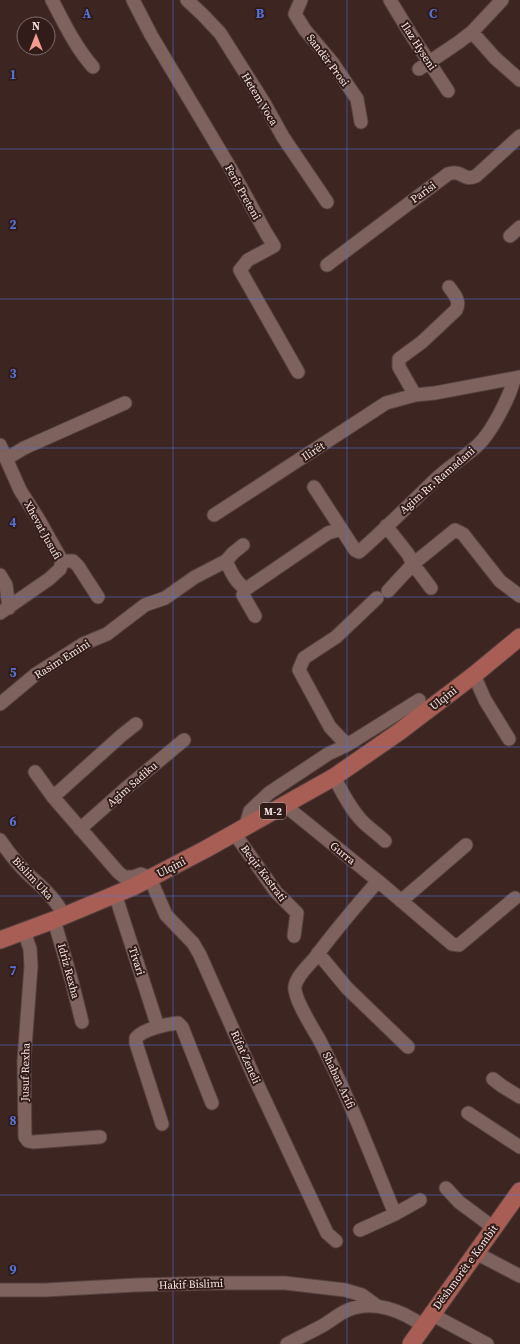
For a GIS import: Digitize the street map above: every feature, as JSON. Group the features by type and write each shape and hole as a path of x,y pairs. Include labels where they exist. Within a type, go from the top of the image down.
{"main road":[{"name":"Ulqini","path":"0,940 59,918 150,878 286,804 334,776 399,732 520,637"},
{"name":"Dëshmorët e Kombit","path":"411,1344 518,1196"}],"street":[{"path":"52,0 86,59 93,67"},
{"name":"Ferit Preteni","path":"133,0 150,35 231,169 274,246 248,260 240,270 298,372"},
{"name":"Hetem Voca","path":"187,0 220,33 262,100 283,137 327,202"},
{"name":"Sandër Prosi","path":"301,0 295,14 305,30 332,62 357,99 361,122"},
{"name":"Ilaz Hyseni","path":"390,0 410,33 424,65 448,91"},
{"path":"424,65 472,32 502,0"},
{"path":"472,32 495,58 520,80"},
{"name":"Parisi","path":"327,265 448,174 454,172 466,178 476,176 520,136"},
{"path":"510,236 520,227"},
{"path":"415,395 400,367 399,359 422,342 456,310 458,306 457,300 449,287"},
{"name":"Ilirët","path":"214,515 386,403 415,395 517,378"},
{"name":"Agim Rr. Ramadani","path":"314,487 354,550 359,552 438,477 478,445 485,437 506,403 517,378"},
{"path":"6,459 24,448 125,403"},
{"name":"Xhevat Jusufi","path":"0,445 20,490 62,561 60,569 49,579 4,611"},
{"path":"386,526 408,554 413,564 431,588"},
{"path":"255,616 244,596 246,589 328,533 341,529"},
{"path":"347,745 330,727 299,670 304,658 336,637 413,564 455,530 463,534 500,581 520,596"},
{"path":"243,545 226,561 233,576 246,589"},
{"path":"62,561 73,561 78,566 98,597"},
{"name":"Rasim Emini","path":"0,704 36,674 83,644 107,634 145,605 165,598 195,577 226,561"},
{"path":"0,575 6,585 4,611"},
{"path":"474,674 485,700 509,739"},
{"path":"241,829 247,821 250,811 260,801 285,782 328,754 347,745 419,700"},
{"path":"52,797 136,724"},
{"name":"Agim Sadiku","path":"80,829 184,740"},
{"path":"35,772 52,797 118,872 124,877 133,877 141,874 150,878"},
{"path":"334,776 340,789 362,821 379,834 385,841"},
{"name":"Gurra","path":"286,804 313,829 378,881 452,944 459,945 515,898"},
{"name":"Beqir Kastrati","path":"241,829 273,888 297,913 294,936"},
{"name":"Bislim Uka","path":"0,840 29,876 40,884 60,906 59,918"},
{"path":"401,901 466,846"},
{"name":"Rifat Zeneli","path":"150,878 166,915 193,943 200,954 255,1079 327,1233 336,1241"},
{"name":"Shaban Arifi","path":"378,881 297,979 295,987 296,996 333,1066 349,1101 395,1214"},
{"name":"Tivari","path":"116,894 158,1027"},
{"name":"Idriz Rexha","path":"59,918 82,1022"},
{"name":"Jusuf Rexha","path":"24,931 30,949 31,966 24,1061 25,1137 28,1141 33,1142 100,1137"},
{"path":"318,953 347,988 408,1047"},
{"path":"162,1124 136,1044 136,1038 140,1033 170,1023 178,1023 182,1027 212,1103"},
{"path":"493,1079 520,1097"},
{"path":"468,1113 520,1147"},
{"path":"446,1188 459,1202 494,1228"},
{"path":"360,1230 395,1214 420,1200"},
{"path":"476,1253 520,1276"},
{"name":"Hakif Bislimi","path":"0,1290 45,1290 136,1285 215,1283 285,1283 346,1290 362,1295 377,1306"},
{"path":"287,1344 321,1326 338,1314 362,1306 377,1306 396,1311 415,1320 427,1320 486,1344"}]}
